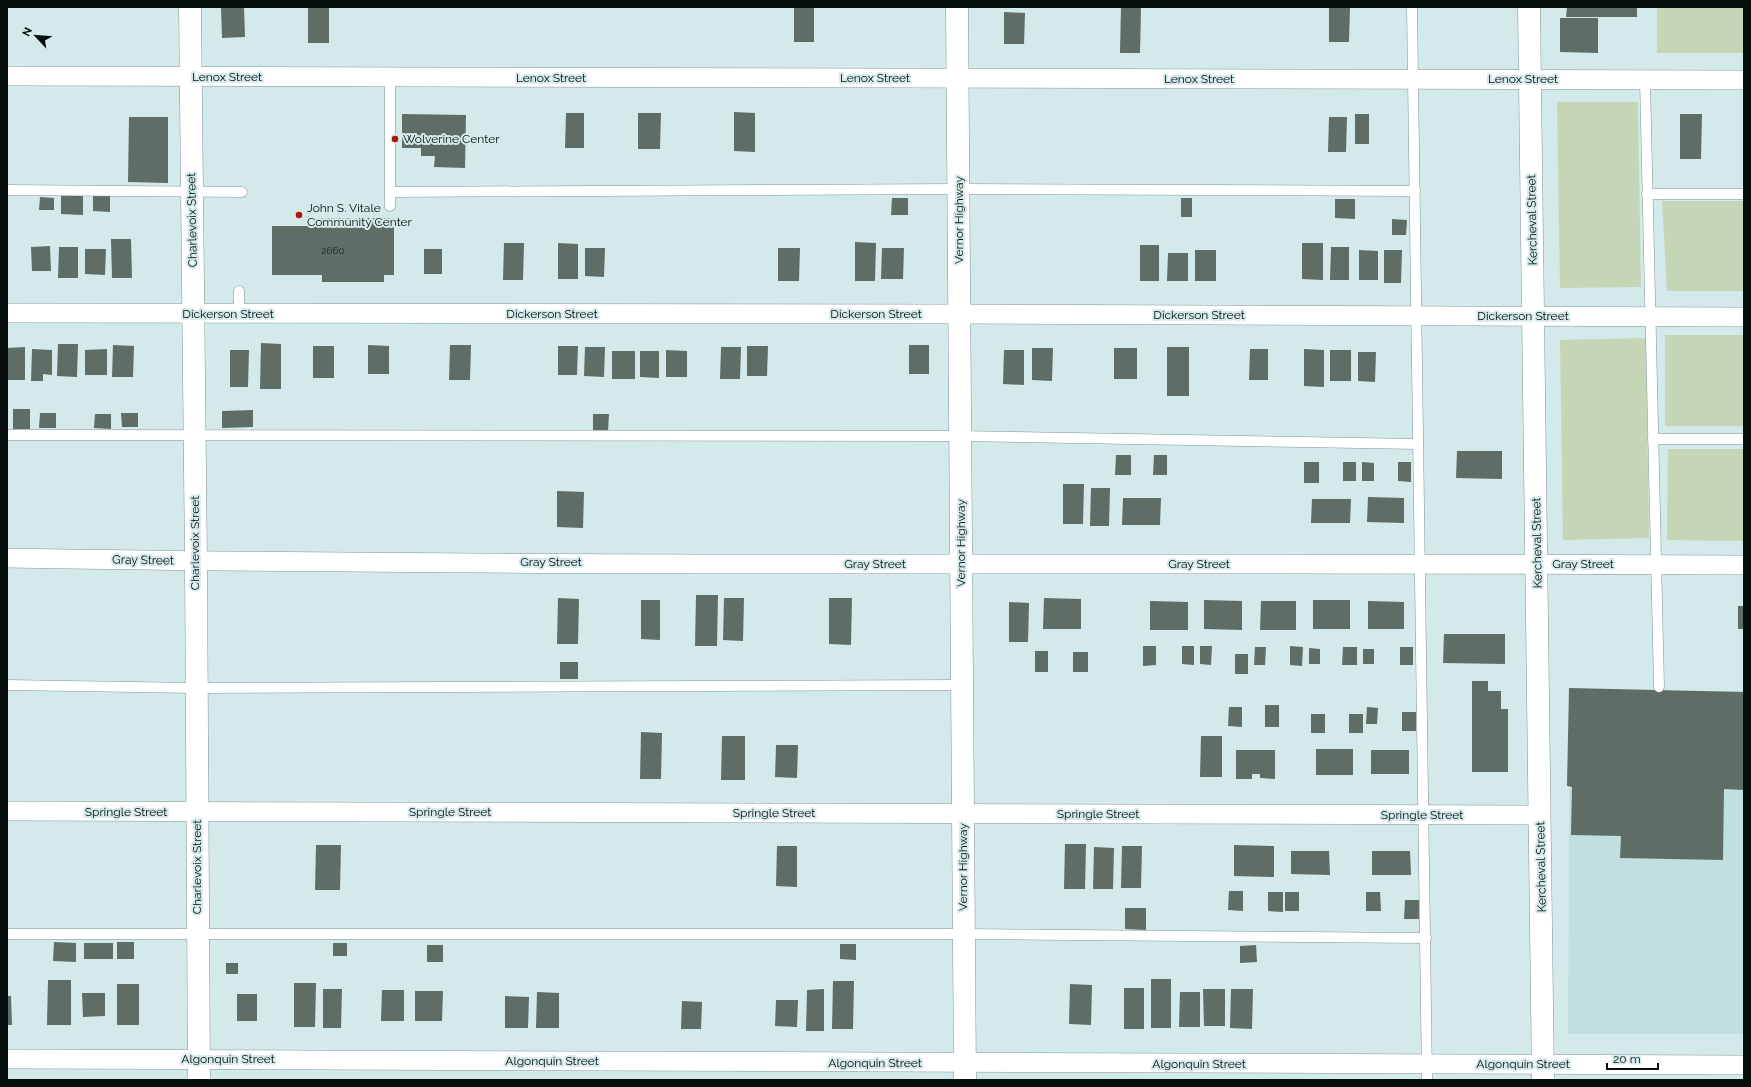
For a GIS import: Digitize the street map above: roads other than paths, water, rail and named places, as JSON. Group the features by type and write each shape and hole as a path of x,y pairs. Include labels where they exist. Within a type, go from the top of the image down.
{"street":[{"name":"Charlevoix Street","path":"190,7 196,561 199,1070"},
{"name":"Vernor Highway","path":"957,7 965,1072"},
{"name":"Kercheval Street","path":"1529,7 1543,1072"},
{"name":"Lenox Street","path":"7,76 1744,80"},
{"name":"Dickerson Street","path":"7,313 1744,316"},
{"name":"Gray Street","path":"7,558 196,561 961,564 1744,564"},
{"name":"Springle Street","path":"7,811 1540,815"},
{"name":"Algonquin Street","path":"7,1059 199,1070 1543,1072 1744,1065"}],"lane":[{"path":"1412,7 1427,1072"},
{"path":"390,78 387,134 390,206"},
{"path":"1645,80 1659,687"},
{"path":"390,192 958,189 1415,191"},
{"path":"7,190 192,190 242,192"},
{"path":"1647,194 1744,194"},
{"path":"239,291 239,314"},
{"path":"7,435 960,436 1418,444"},
{"path":"1653,439 1744,439"},
{"path":"7,685 196,688 962,685"},
{"path":"7,934 964,934 1426,938"}],"place":[{"name":"Wolverine Center","path":"395,139"},
{"name":"John S. Vitale Community Center","path":"299,215"}]}
